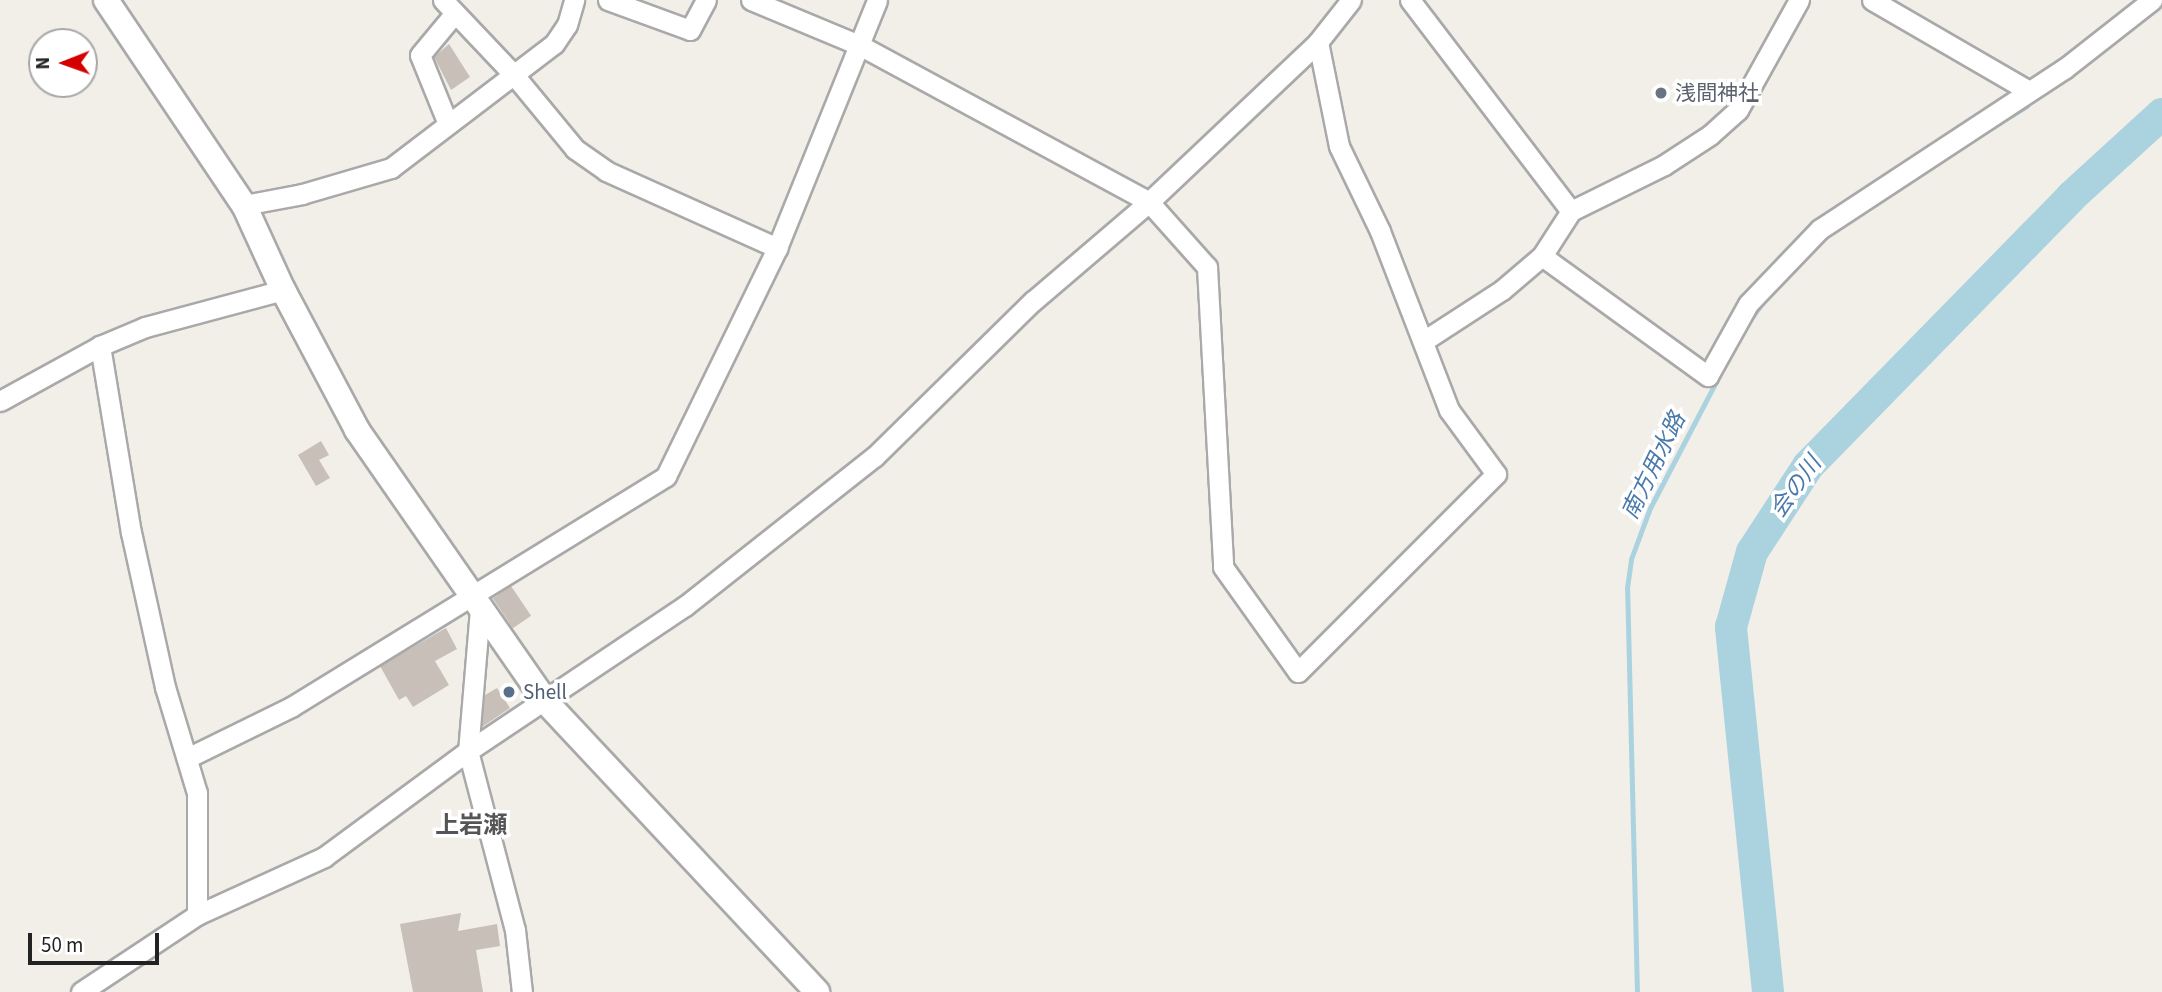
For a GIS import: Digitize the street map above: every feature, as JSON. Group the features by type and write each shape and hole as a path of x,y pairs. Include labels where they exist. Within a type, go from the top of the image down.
{"street":[{"path":"106,0 244,205 283,290 357,430 546,702 816,992"},
{"path":"244,205 302,194 391,168 554,44 567,25 574,0"},
{"path":"608,0 690,30 706,0"},
{"path":"751,0 859,45 1149,202 1207,267 1223,566 1298,671 1496,474 1449,410 1425,340 1339,146 1318,43"},
{"path":"187,758 291,707 476,603 666,476 777,247 877,0"},
{"path":"81,992 197,915 324,857 468,751 546,702 685,606 874,457 1033,301 1149,202 1318,43 1351,0"},
{"path":"1410,0 1571,211"},
{"path":"1425,340 1502,290 1542,256 1571,211 1664,165 1710,135 1738,110 1799,0"},
{"path":"1872,0 2029,91"},
{"path":"1542,256 1708,376 1748,304 1820,229 2029,91 2152,0"},
{"path":"449,124 420,55 448,7 514,75 575,149 606,171 777,247"},
{"path":"0,401 100,346 145,327 283,290"},
{"path":"100,346 131,533 165,687 197,793 197,915"},
{"path":"476,603 468,751 515,930 522,992"}],"building":[{"path":"449,44 470,77 451,90 434,57"},
{"path":"321,441 329,455 319,460 330,478 316,486 298,455"},
{"path":"511,586 531,616 513,628 493,598"},
{"path":"446,628 457,649 435,661 449,685 413,707 406,696 399,700 380,666"},
{"path":"497,688 510,708 482,727 485,695"},
{"path":"461,913 458,931 497,924 500,946 476,950 483,992 413,992 400,924"}],"waterway":[{"name":"南方用水路","path":"2123,34 2143,19"},
{"name":"南方用水路","path":"1993,127 2027,106"},
{"name":"会の川","path":"1768,992 1731,627 1752,552 1808,466 2071,197 2162,114"},
{"name":"南方用水路","path":"1747,324 1764,301"},
{"name":"南方用水路","path":"1637,992 1627,588 1631,559 1650,508 1719,376"}],"place":[{"name":"浅間神社","path":"1661,93"},
{"name":"Shell","path":"509,692"}],"district":[{"name":"上岩瀬","path":"471,826"}]}
